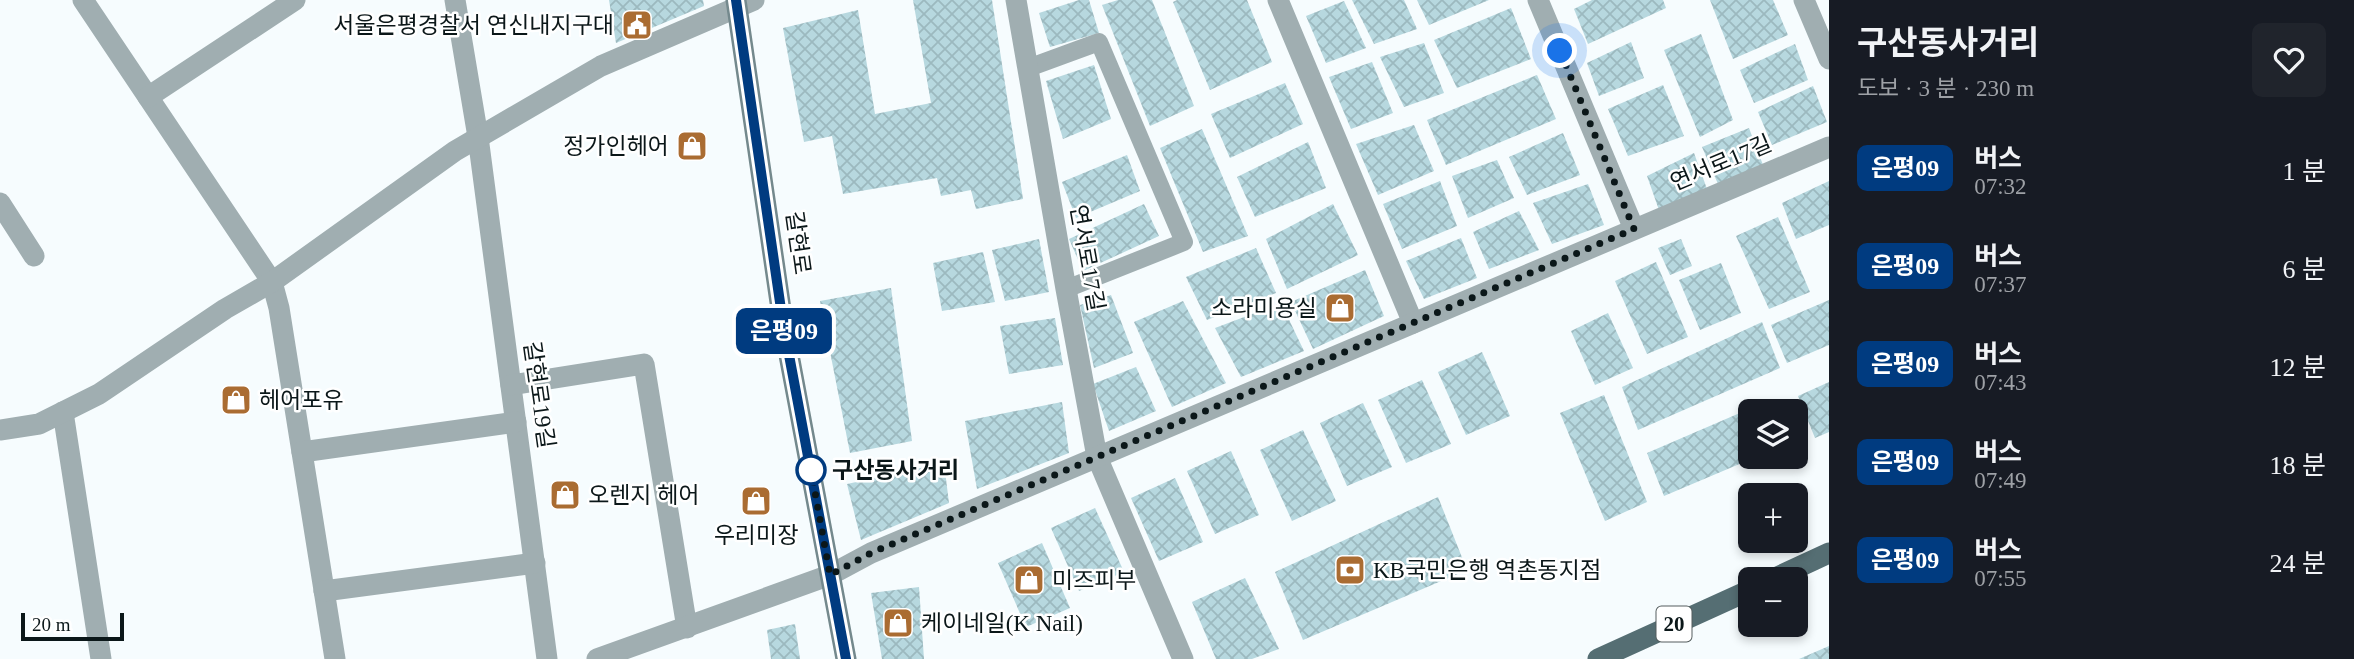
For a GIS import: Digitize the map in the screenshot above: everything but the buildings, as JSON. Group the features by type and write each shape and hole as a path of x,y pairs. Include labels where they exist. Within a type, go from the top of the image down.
{"main road":[{"name":"갈현로","path":"742,3 783,323 846,659"},
{"path":"1800,567 1829,554"},
{"name":"20","path":"1598,659 1738,595"}],"street":[{"path":"83,0 272,282 279,308 335,659"},
{"path":"148,97 295,0"},
{"name":"갈현로19길","path":"455,0 478,137 547,659"},
{"name":"연서로17길","path":"1016,0 1097,457"},
{"path":"1278,0 1413,323"},
{"path":"1538,0 1634,229"},
{"path":"1804,0 1829,59"},
{"path":"0,430 39,424 99,394 225,309 272,282 478,137 600,66 742,3"},
{"name":"연서로17길","path":"830,575 871,553 1829,147"},
{"path":"0,203 34,256"},
{"path":"511,385 644,364 687,628"},
{"path":"63,412 101,659"},
{"path":"302,452 516,422"},
{"path":"1097,457 1183,659"},
{"path":"324,591 534,563"},
{"path":"597,659 830,575"}],"lane":[{"path":"1028,68 1099,42 1184,242 1066,289"}],"bus line":[{"name":"은평09","path":"736,0 783,323 846,659"}],"place":[{"name":"서울은평경찰서 연신내지구대","path":"637,25"},
{"name":"정가인헤어","path":"692,146"},
{"name":"소라미용실","path":"1340,308"},
{"name":"헤어포유","path":"236,400"},
{"name":"구산동사거리","path":"811,470"},
{"name":"오렌지 헤어","path":"565,495"},
{"name":"우리미장","path":"756,501"},
{"name":"KB국민은행 역촌동지점","path":"1350,570"},
{"name":"미즈피부","path":"1029,580"},
{"name":"케이네일(K Nail)","path":"898,623"}],"route":[{"path":"811,470 830,575 871,553 1634,229 1560,51"}]}
